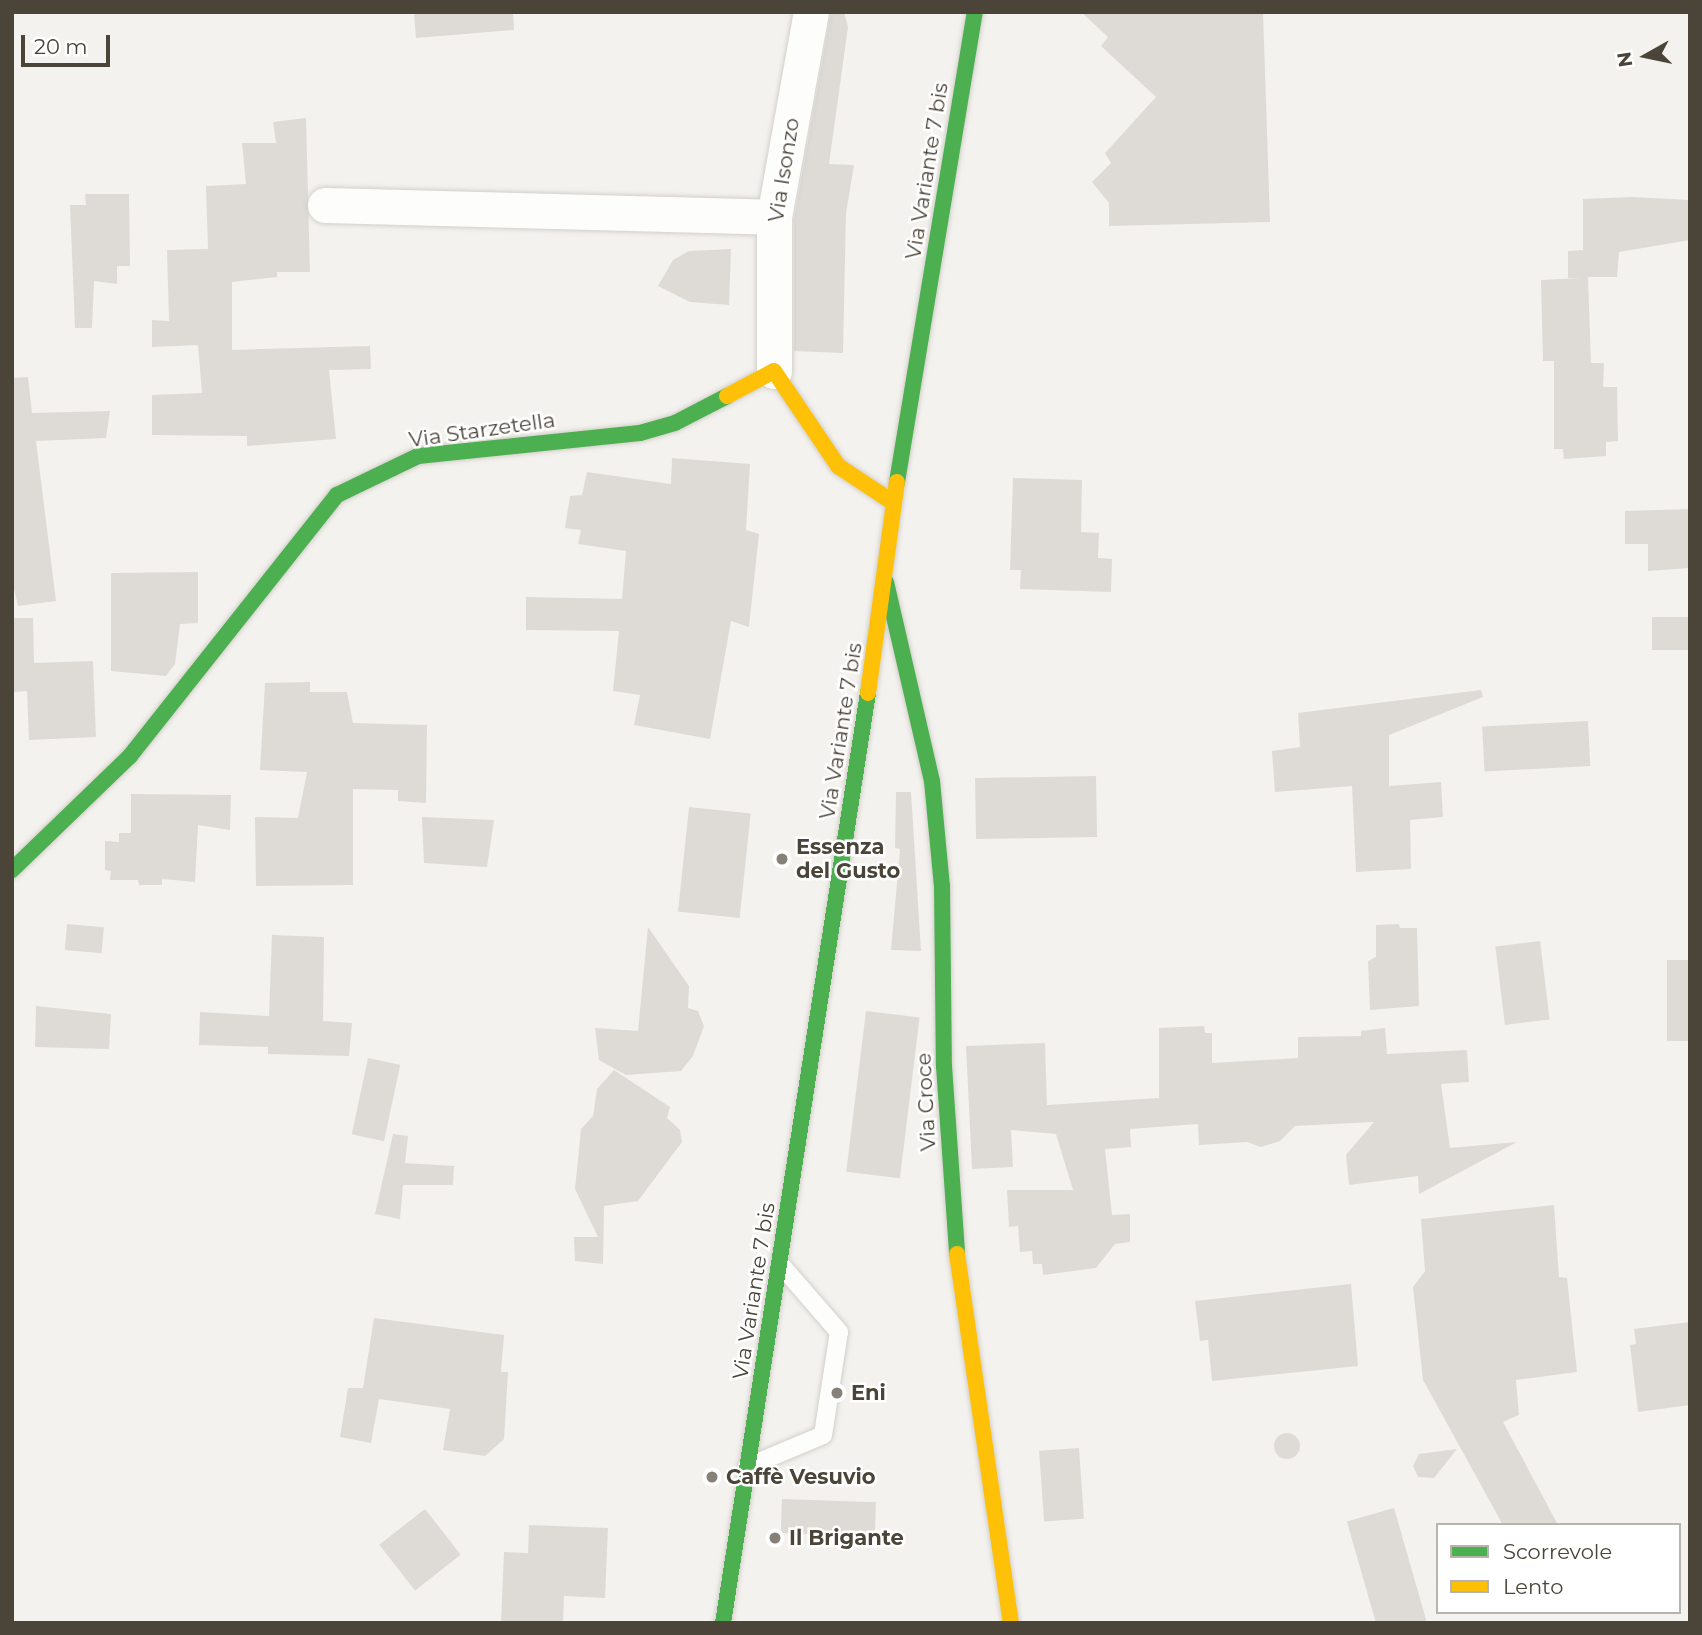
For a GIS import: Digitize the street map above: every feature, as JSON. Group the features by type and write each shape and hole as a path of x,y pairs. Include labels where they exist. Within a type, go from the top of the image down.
{"street":[{"name":"Via Isonzo","path":"774,371 774,217 811,12"},
{"path":"958,12 963,77"},
{"name":"Via Variante 7 bis","path":"723,1623 886,582 894,503 975,12"},
{"path":"325,205 774,217"},
{"path":"774,371 838,466 894,503"},
{"name":"Via Starzetella","path":"12,870 130,756 337,495 360,480 418,456 500,444 640,433 675,423 774,371"},
{"name":"Via Croce","path":"886,582 932,782 942,886 944,1066 954,1236 1011,1623"}],"lane":[{"path":"747,1467 823,1435 839,1332 779,1263"}],"building":[{"path":"414,12 513,12 514,30 416,38"},
{"path":"831,12 844,12 848,27 829,164 854,165 846,213 843,353 794,351 794,219"},
{"path":"1081,12 1263,12 1270,222 1109,226 1109,203 1092,182 1111,163 1105,153 1156,97 1101,46 1108,37"},
{"path":"306,118 310,272 277,272 277,277 232,282 232,350 370,346 371,369 329,370 336,439 247,446 247,436 152,435 152,395 202,393 198,345 152,347 152,320 169,321 167,250 208,249 206,186 246,184 242,143 276,143 273,122"},
{"path":"85,194 129,194 130,266 117,266 117,284 94,281 92,328 75,328 70,205 86,205"},
{"path":"1632,197 1690,200 1690,240 1619,252 1617,277 1588,277 1591,363 1604,363 1603,387 1617,387 1618,441 1606,442 1606,456 1564,459 1563,449 1554,449 1554,361 1543,361 1541,280 1582,278 1568,278 1568,251 1583,250 1583,199"},
{"path":"731,249 729,305 690,302 658,286 673,260 689,251"},
{"path":"28,377 32,413 110,411 106,438 36,441 56,601 18,606 12,580 12,378"},
{"path":"672,458 750,464 746,530 759,534 749,627 731,621 710,739 634,725 640,695 613,691 619,631 526,630 526,597 622,599 626,551 578,544 581,530 565,528 570,496 582,495 587,472 671,484"},
{"path":"1013,478 1082,480 1081,532 1099,533 1098,558 1112,559 1111,592 1020,589 1021,570 1010,570"},
{"path":"1690,509 1690,568 1648,571 1648,544 1625,544 1625,511"},
{"path":"198,572 198,623 180,624 175,664 166,676 111,671 111,573"},
{"path":"1652,617 1690,617 1690,650 1652,650"},
{"path":"12,618 33,618 34,663 93,661 96,737 29,740 27,691 12,692"},
{"path":"310,682 310,692 347,692 353,723 427,725 426,803 398,801 398,790 353,789 353,885 256,886 255,817 298,818 307,772 260,770 265,683"},
{"path":"1481,690 1483,697 1389,735 1389,786 1441,782 1443,817 1410,820 1411,869 1356,872 1352,786 1275,792 1272,751 1300,747 1298,713"},
{"path":"1588,721 1590,766 1485,771 1482,727"},
{"path":"1096,776 1097,837 976,839 975,778"},
{"path":"896,792 911,792 921,951 891,950 900,849 895,848"},
{"path":"131,794 231,795 230,830 198,825 195,882 162,879 162,885 139,885 138,880 110,880 111,871 105,870 105,841 119,842 119,833 131,833"},
{"path":"689,807 751,813 740,918 678,911"},
{"path":"422,817 494,820 487,867 424,863"},
{"path":"67,924 104,927 102,953 65,950"},
{"path":"1399,924 1400,928 1417,928 1419,1006 1370,1010 1368,961 1376,957 1376,925"},
{"path":"648,927 689,986 688,1008 698,1011 704,1026 693,1056 681,1071 626,1075 599,1060 595,1028 638,1031"},
{"path":"272,935 324,937 323,1021 352,1023 349,1056 268,1054 268,1047 199,1045 200,1012 269,1016"},
{"path":"1540,941 1550,1019 1505,1025 1495,946"},
{"path":"1667,960 1690,960 1690,1041 1667,1041"},
{"path":"36,1006 111,1014 109,1049 35,1047"},
{"path":"866,1011 920,1018 900,1178 846,1172"},
{"path":"1204,1026 1205,1033 1212,1033 1212,1063 1298,1058 1298,1037 1361,1036 1361,1031 1385,1028 1387,1054 1467,1050 1469,1082 1441,1084 1450,1148 1517,1142 1419,1194 1418,1176 1349,1185 1346,1155 1374,1122 1295,1126 1280,1141 1261,1147 1247,1142 1199,1145 1198,1124 1130,1129 1131,1147 1105,1149 1112,1215 1130,1214 1130,1242 1115,1244 1096,1268 1043,1275 1042,1264 1033,1264 1032,1251 1020,1252 1018,1226 1009,1227 1007,1190 1073,1190 1056,1134 1011,1130 1013,1167 972,1169 966,1046 1045,1043 1047,1105 1159,1098 1159,1028"},
{"path":"368,1058 400,1065 384,1141 352,1134"},
{"path":"614,1070 670,1107 667,1118 680,1130 682,1142 638,1201 604,1206 603,1264 575,1261 574,1237 598,1237 575,1189 581,1129 593,1116 597,1089"},
{"path":"393,1134 408,1136 405,1163 454,1166 453,1185 403,1185 400,1219 375,1214"},
{"path":"1554,1205 1559,1277 1567,1278 1577,1372 1516,1380 1519,1415 1503,1422 1557,1523 1502,1523 1423,1380 1413,1287 1425,1271 1421,1219"},
{"path":"1351,1284 1358,1366 1212,1381 1208,1340 1200,1341 1195,1301"},
{"path":"374,1318 504,1335 501,1372 508,1372 504,1439 485,1456 443,1450 450,1409 379,1399 371,1443 340,1437 348,1388 363,1388"},
{"path":"1690,1322 1690,1405 1638,1412 1630,1345 1636,1344 1634,1329"},
{"path":"1287,1433 1296,1437 1300,1446 1296,1455 1287,1459 1278,1455 1274,1446 1278,1437"},
{"path":"1079,1448 1084,1519 1044,1522 1039,1451"},
{"path":"1457,1449 1434,1478 1418,1477 1413,1466 1419,1454"},
{"path":"782,1499 876,1502 875,1536 781,1533"},
{"path":"1394,1508 1427,1623 1376,1623 1347,1522"},
{"path":"425,1509 461,1555 415,1590 379,1545"},
{"path":"529,1525 608,1528 605,1598 564,1596 563,1623 501,1623 504,1552 528,1553"}],"traffic: fast":[{"path":"897,482 975,12"},
{"path":"12,870 130,756 337,495 418,456 640,433 675,423 727,396"},
{"path":"886,582 932,781 942,886 944,1066 957,1254"},
{"path":"723,1623 868,693"}],"traffic: slow":[{"path":"727,396 774,371 838,466 894,503"},
{"path":"868,693 897,482"},
{"path":"957,1254 1011,1623"}],"place":[{"name":"Essenza del Gusto","path":"782,859"},
{"name":"Eni","path":"837,1393"},
{"name":"Caffè Vesuvio","path":"712,1477"},
{"name":"Il Brigante","path":"775,1538"}]}
